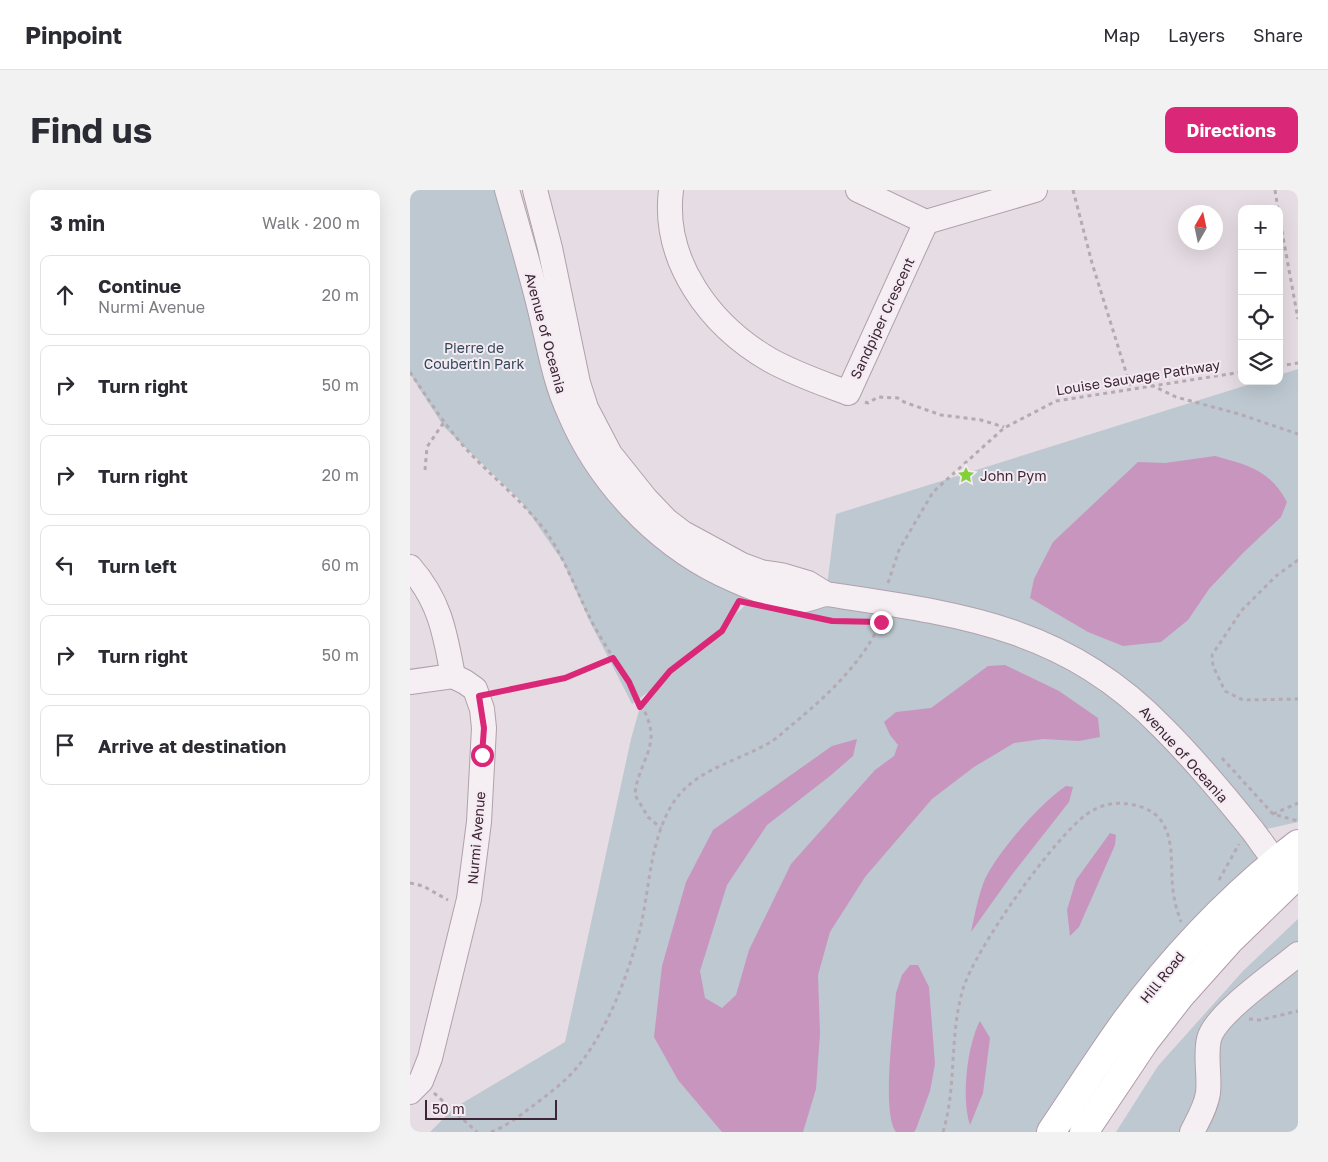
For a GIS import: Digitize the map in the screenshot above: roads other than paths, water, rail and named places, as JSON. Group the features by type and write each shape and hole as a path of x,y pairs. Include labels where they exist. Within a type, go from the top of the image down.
{"main road":[{"name":"Hill Road","path":"1084,1132 1145,1041 1180,996 1290,877 1298,844"},
{"name":"Hill Road","path":"1051,1132 1126,1022 1187,947 1230,902 1290,877"}],"street":[{"name":"Avenue of Oceania","path":"507,190 542,318 554,370 569,413 592,454 619,492 671,544 706,566 740,583 760,591 803,600 826,594"},
{"name":"Avenue of Oceania","path":"534,190 550,248 578,383 586,408 610,454 646,499 666,520 683,533 742,565 760,572 808,582 826,594 977,620 1030,637 1080,662 1134,700 1164,728 1290,877"},
{"name":"Sandpiper Crescent","path":"671,190 669,201 674,241 684,269 697,295 721,324 749,346 792,372 848,393 926,222"},
{"path":"858,190 926,222 1035,190"},
{"path":"410,566 432,597 443,622 453,676 410,682"},
{"name":"Nurmi Avenue","path":"421,1092 421,1081 430,1058 473,880 479,812 484,728 479,696 465,682 453,676"},
{"path":"1192,1132 1202,1114 1208,1094 1209,1038 1221,1019 1298,954"}],"place":[{"name":"John Pym","path":"966,475"}],"park label":[{"name":"Pierre de Coubertin Park","path":"474,356"}]}
